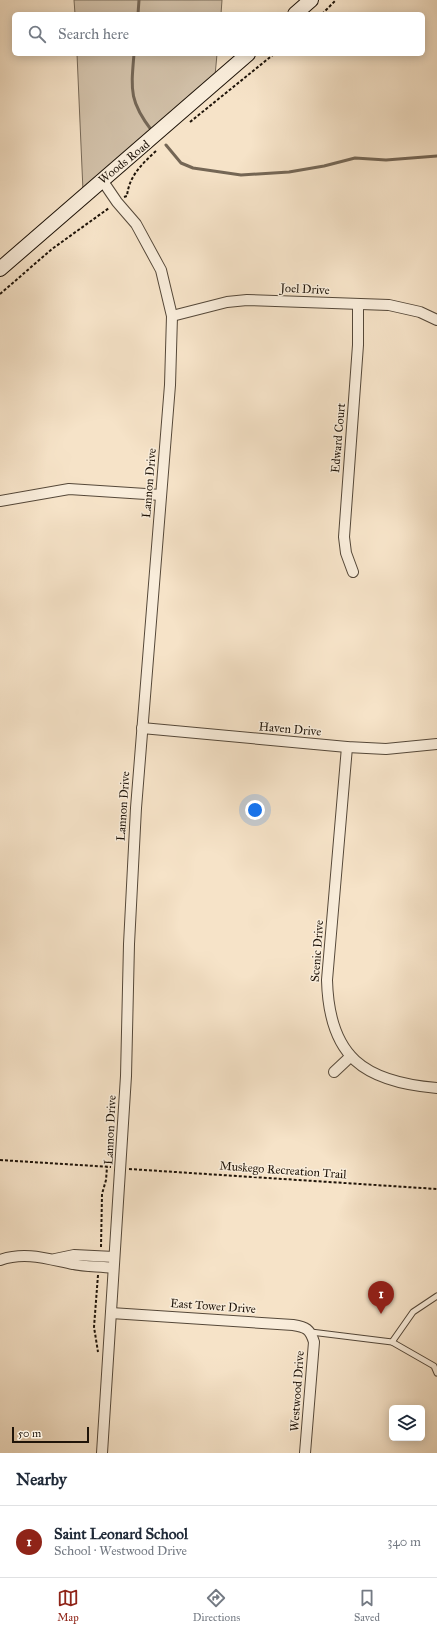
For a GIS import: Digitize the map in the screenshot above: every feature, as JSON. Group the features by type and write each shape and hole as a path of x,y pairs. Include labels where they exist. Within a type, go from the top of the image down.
{"street":[{"path":"297,12 311,0"},
{"name":"Woods Road","path":"0,269 246,56"},
{"name":"Lannon Drive","path":"102,180 117,202 136,224 161,270 172,316 170,385 142,728 129,944 126,1076 102,1453"},
{"name":"Joel Drive","path":"172,316 227,302 248,300 358,306 389,305 405,308 437,320"},
{"name":"Edward Court","path":"353,572 346,553 344,537 358,344 358,306"},
{"path":"0,501 69,490 161,495"},
{"name":"Haven Drive","path":"142,728 346,748 386,749 437,744"},
{"name":"Scenic Drive","path":"346,748 327,980 330,1008 337,1036 350,1057 365,1068 399,1083 437,1088"},
{"path":"334,1072 350,1057"},
{"path":"0,1260 28,1255 55,1259 74,1264 113,1268"},
{"path":"55,1259 74,1255 114,1257"},
{"name":"East Tower Drive","path":"111,1313 293,1325 301,1326 311,1332"},
{"name":"Westwood Drive","path":"305,1453 314,1342 311,1332"}],"lane":[{"path":"392,1342 413,1312 437,1296"},
{"path":"311,1332 392,1342 434,1366 437,1373"}],"path":[{"path":"324,12 336,0"},
{"path":"188,124 272,56"},
{"path":"125,196 133,175 160,147"},
{"path":"0,294 52,249 108,209"},
{"path":"0,1160 116,1168"},
{"path":"101,1250 102,1194 106,1180 107,1167"},
{"name":"Muskego Recreation Trail","path":"128,1169 437,1189"},
{"path":"98,1273 94,1340 99,1356"}],"shaded area":[{"path":"74,0 222,0 221,12 75,12"},
{"path":"77,56 217,56 215,76 83,191"}],"waterway":[{"path":"138,12 139,0"},
{"path":"134,56 132,77 133,95 135,103 144,121 152,131"},
{"path":"166,145 181,163 193,168 241,175 289,172 324,166 355,158 386,160 437,156"}],"place":[{"name":"Saint Leonard School","path":"381,1314"}]}
